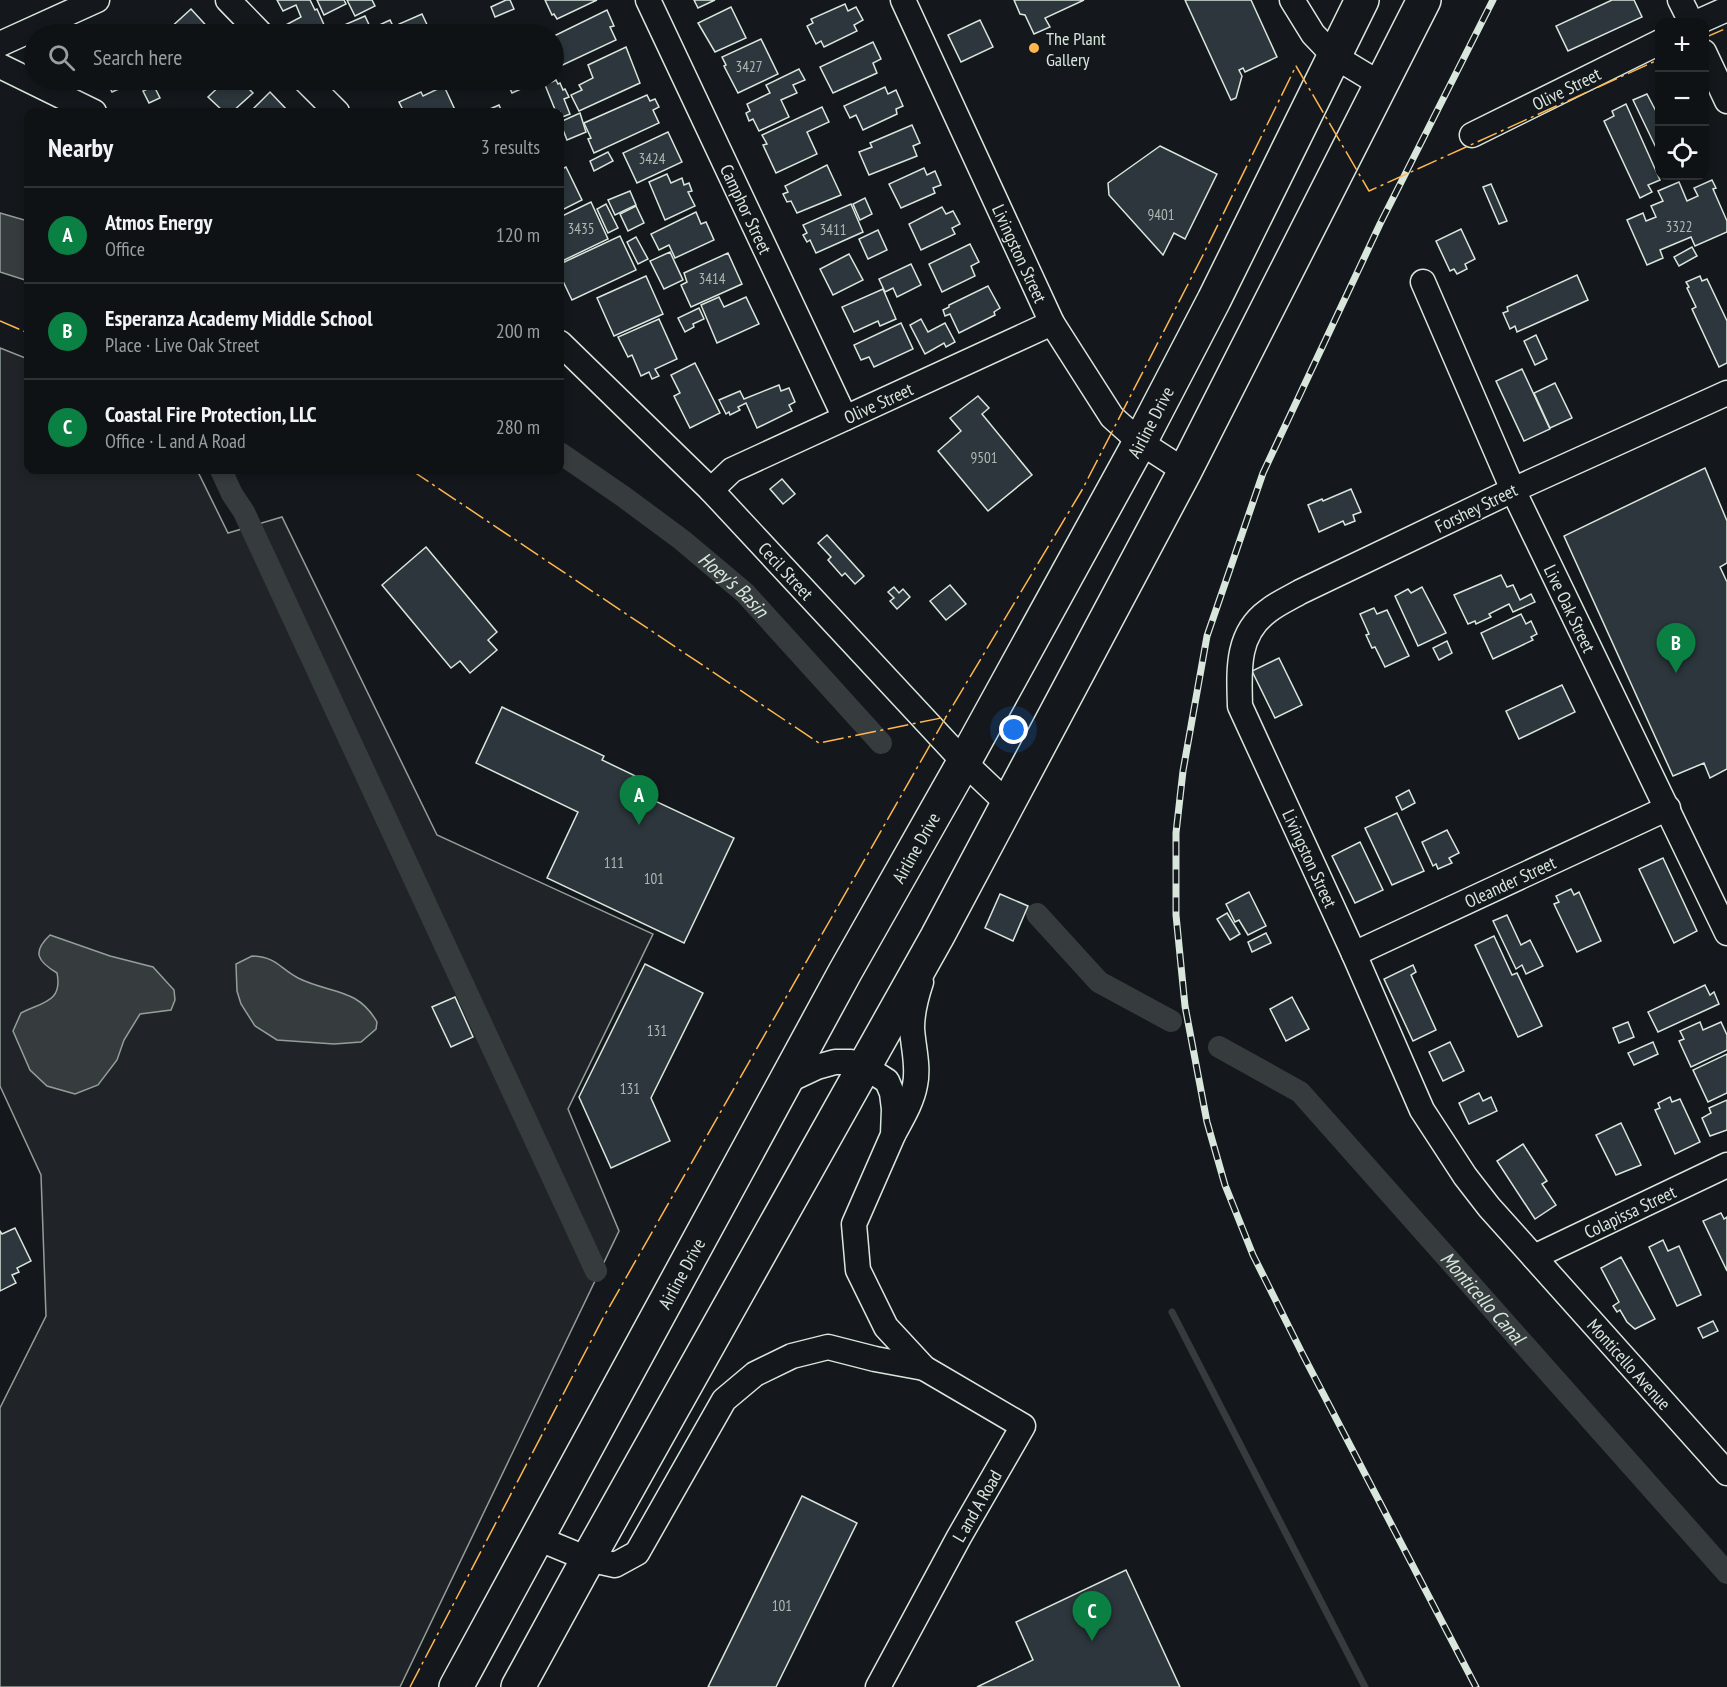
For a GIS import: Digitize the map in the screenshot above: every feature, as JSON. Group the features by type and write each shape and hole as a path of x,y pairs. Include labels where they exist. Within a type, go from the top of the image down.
{"highway":[{"name":"Airline Drive","path":"456,1687 785,1082 1140,442 1214,300 1362,0"},
{"path":"518,1687 937,937 1185,471 1424,0"}],"street":[{"path":"44,24 97,0"},
{"path":"228,0 251,24"},
{"name":"Camphor Street","path":"648,0 845,418"},
{"path":"1292,0 1313,34 1334,56 1382,85"},
{"path":"1680,0 1689,18"},
{"name":"Livingston Street","path":"909,2 1052,323 1112,417 1140,442 1185,471"},
{"path":"1707,18 1727,9"},
{"path":"0,44 24,33"},
{"name":"Olive Street","path":"1472,135 1655,44"},
{"path":"1709,63 1727,101"},
{"path":"0,66 24,78"},
{"path":"49,90 86,108"},
{"path":"315,90 333,108"},
{"name":"Live Oak Street","path":"1423,282 1513,490 1727,933"},
{"name":"Olive Street","path":"711,490 732,470 1052,323"},
{"name":"Cecil Street","path":"564,347 711,490 964,762 1008,804"},
{"name":"Forshey Street","path":"1242,645 1254,625 1267,611 1300,592 1513,490 1727,393"},
{"name":"Livingston Street","path":"1242,645 1239,668 1240,706 1404,1066"},
{"name":"Oleander Street","path":"1354,954 1668,808"},
{"path":"924,1368 886,1327 858,1270 854,1224 893,1135 911,1102 916,1084 912,1028 914,1009 937,937"},
{"path":"785,1082 817,1067 835,1062 851,1062 865,1067 887,1081 894,1109 893,1135"},
{"name":"Monticello Avenue","path":"1404,1066 1422,1110 1446,1149 1490,1207 1727,1473"},
{"name":"Colapissa Street","path":"1534,1257 1727,1165"},
{"path":"537,1538 588,1559 615,1565 637,1553 724,1400 755,1374 792,1356 828,1347 924,1368"},
{"name":"L and A Road","path":"878,1687 959,1537 1023,1426 924,1368"}],"shaded area":[{"path":"0,213 24,220 24,280 0,272"},
{"path":"0,348 24,357 24,474 199,474 228,533 282,517 437,835 653,934 568,1109 619,1231 400,1687 0,1687 0,1408 46,1316 41,1175 0,1086"},
{"path":"50,935 110,956 153,967 174,990 175,1000 171,1010 140,1014 124,1040 117,1060 98,1085 75,1094 47,1086 30,1070 13,1031 21,1013 49,1000 57,990 57,973 39,956 41,946"},
{"path":"252,956 267,958 298,978 352,997 369,1011 377,1022 376,1029 361,1042 334,1044 277,1040 255,1026 241,1004 237,991 236,964"}],"building":[{"path":"277,0 310,0 324,24 288,24 301,17 296,5 283,11"},
{"path":"317,0 344,0 346,4 324,15"},
{"path":"347,0 372,0 375,6 355,16"},
{"path":"510,0 514,9 495,17 491,7"},
{"path":"545,0 597,0 557,19 554,14 552,15"},
{"path":"694,0 715,0 698,8"},
{"path":"1014,0 1084,0 1045,18 1050,27 1034,34 1025,15 1020,14"},
{"path":"1185,0 1251,0 1277,57 1245,72 1243,68 1239,70 1242,76 1236,98 1231,100"},
{"path":"1612,0 1634,0 1642,17 1568,51 1556,26"},
{"path":"845,4 848,11 856,7 863,20 854,25 857,31 824,47 821,41 816,44 807,26 813,23 811,19"},
{"path":"731,7 746,38 715,52 698,23"},
{"path":"191,9 205,24 175,24"},
{"path":"607,10 614,26 610,27 616,40 564,64 564,31"},
{"path":"422,14 427,24 399,24"},
{"path":"365,16 369,24 346,24"},
{"path":"980,20 993,47 961,62 948,35"},
{"path":"761,39 778,74 738,93 724,66 726,65 722,57"},
{"path":"873,42 881,59 873,63 877,73 833,93 820,67"},
{"path":"626,47 640,83 579,111 571,95 582,90 579,85 593,78 588,65"},
{"path":"799,69 805,80 793,85 797,93 781,100 789,117 759,131 753,119 749,121 746,113 750,111 747,104 770,93 766,85"},
{"path":"885,87 888,94 896,90 903,106 896,109 897,114 863,130 856,115 850,118 844,106"},
{"path":"565,89 569,97 564,99 570,114 564,116 564,108 554,108 547,90"},
{"path":"156,90 160,98 149,103 143,91"},
{"path":"215,90 250,90 253,93 236,108 220,108 208,97"},
{"path":"436,90 446,90 454,108 402,108 399,102 421,92 423,96"},
{"path":"270,92 285,108 254,108"},
{"path":"1647,94 1655,109 1655,146 1633,100"},
{"path":"647,95 650,101 655,99 659,107 653,110 659,123 594,153 588,139 591,138 584,123"},
{"path":"1626,104 1655,169 1655,180 1660,180 1648,185 1652,192 1640,198 1604,121 1614,116 1612,111"},
{"path":"822,107 829,122 807,132 817,154 776,173 763,145 767,144 762,135"},
{"path":"580,113 586,132 567,140 564,132 564,120"},
{"path":"912,125 920,143 913,146 917,156 869,175 859,152 872,147 870,143"},
{"path":"668,132 682,162 637,183 623,153"},
{"path":"1160,146 1217,174 1185,239 1174,233 1163,255 1109,195 1108,183"},
{"path":"608,152 613,161 594,171 590,161"},
{"path":"827,165 841,195 797,213 791,201 787,202 783,194 788,192 785,186"},
{"path":"566,167 582,200 564,209 564,168"},
{"path":"924,168 927,175 935,171 941,185 933,188 935,193 901,208 889,184"},
{"path":"667,174 671,183 682,178 684,185 689,183 692,191 688,192 695,206 665,220 649,182"},
{"path":"1712,180 1716,188 1713,189 1727,221 1727,232 1695,246 1691,237 1660,250 1663,258 1647,265 1627,220 1643,213 1646,221 1656,217 1651,206 1663,201 1658,191 1679,182 1687,201 1698,196 1694,188"},
{"path":"1491,184 1507,221 1499,224 1483,187"},
{"path":"630,191 636,205 615,215 608,200"},
{"path":"865,198 872,214 860,220 853,204"},
{"path":"591,202 608,239 564,260 564,215"},
{"path":"606,204 618,228 608,233 597,209"},
{"path":"851,204 863,232 816,253 810,240 807,242 803,235 807,233 803,225"},
{"path":"636,206 644,223 628,231 620,214"},
{"path":"942,207 946,214 953,211 960,224 952,228 955,234 921,250 909,224"},
{"path":"696,212 701,224 706,222 714,240 675,258 669,245 659,250 651,234"},
{"path":"1461,229 1475,259 1465,264 1467,269 1457,274 1454,269 1450,271 1436,241"},
{"path":"878,230 887,250 868,259 859,239"},
{"path":"620,236 636,270 572,300 564,283 564,262"},
{"path":"636,237 648,259 638,264 627,242"},
{"path":"970,244 979,262 971,266 975,276 942,292 929,264"},
{"path":"1692,247 1697,256 1679,266 1674,257"},
{"path":"670,252 683,280 664,289 650,261"},
{"path":"728,253 742,284 691,307 681,285 687,282 684,273"},
{"path":"849,254 863,280 833,295 820,269"},
{"path":"911,264 921,285 897,297 893,288 885,292 879,279"},
{"path":"1577,275 1588,300 1517,332 1515,326 1510,329 1503,313 1508,311 1507,307"},
{"path":"646,276 663,314 614,336 597,298"},
{"path":"1700,276 1702,281 1707,279 1727,321 1727,363 1719,367 1692,309 1696,307 1687,288 1689,287 1686,282"},
{"path":"988,286 1000,308 994,312 995,315 959,333 950,314 945,316 943,310"},
{"path":"883,289 896,319 880,326 878,321 854,332 842,307"},
{"path":"719,297 724,307 746,297 759,324 717,343 701,305"},
{"path":"699,308 704,319 693,324 694,327 685,332 678,318"},
{"path":"659,319 677,359 655,369 659,376 652,379 649,372 641,376 632,355 628,357 618,337"},
{"path":"921,319 928,332 945,323 955,342 946,347 944,343 925,354 910,325"},
{"path":"901,323 913,349 874,367 869,357 861,360 854,345"},
{"path":"1536,335 1547,359 1535,365 1524,341"},
{"path":"695,363 720,413 690,428 674,396 680,393 671,375"},
{"path":"1522,369 1550,429 1524,441 1496,381"},
{"path":"1555,383 1572,418 1550,428 1534,393"},
{"path":"779,385 781,391 789,388 795,402 789,405 792,411 757,428 746,403 738,407 740,410 730,415 729,412 726,414 719,400 740,391 744,399"},
{"path":"978,396 989,408 982,414 1032,475 988,511 938,451 961,431 950,418"},
{"path":"1705,468 1727,521 1727,563 1720,567 1727,582 1727,769 1710,778 1704,763 1673,776 1564,536"},
{"path":"782,479 795,494 783,504 770,489"},
{"path":"1351,489 1361,512 1353,515 1355,521 1345,525 1343,521 1319,532 1308,505"},
{"path":"827,535 864,576 855,584 845,573 842,576 828,560 831,557 818,543"},
{"path":"426,547 497,632 488,640 497,650 470,673 460,661 451,668 382,585"},
{"path":"1501,575 1507,587 1513,585 1520,600 1531,594 1535,602 1513,612 1509,604 1489,614 1491,617 1476,624 1475,621 1468,624 1454,595"},
{"path":"950,585 966,604 946,620 930,601"},
{"path":"894,587 899,593 903,589 910,597 897,609 890,601 894,598 888,592"},
{"path":"1422,587 1446,633 1418,646 1395,596 1408,589 1411,593"},
{"path":"1374,608 1377,614 1387,610 1409,656 1385,667 1375,647 1372,648 1366,635 1369,634 1360,614"},
{"path":"1521,614 1526,624 1531,621 1537,634 1531,637 1533,640 1493,659 1481,633"},
{"path":"1447,641 1452,653 1439,660 1433,648"},
{"path":"1279,658 1302,705 1275,718 1252,671"},
{"path":"1562,685 1575,712 1519,739 1506,711"},
{"path":"502,707 604,756 602,760 646,781 640,794 734,838 684,943 547,878 578,812 476,763"},
{"path":"1409,790 1415,803 1402,810 1396,797"},
{"path":"1397,813 1424,871 1392,885 1365,828"},
{"path":"1447,830 1459,853 1449,858 1452,863 1438,869 1436,864 1433,866 1422,842"},
{"path":"1360,842 1383,890 1355,903 1332,856"},
{"path":"1663,858 1697,931 1674,943 1639,869"},
{"path":"1571,889 1574,895 1579,892 1601,941 1577,952 1554,904 1559,902 1556,896"},
{"path":"1249,892 1266,926 1248,935 1239,920 1235,922 1226,904"},
{"path":"1000,894 1028,906 1013,941 985,928"},
{"path":"1227,913 1240,934 1230,940 1217,919"},
{"path":"1507,915 1521,945 1530,940 1543,966 1526,974 1522,965 1516,969 1493,921"},
{"path":"1266,933 1271,943 1252,952 1248,942"},
{"path":"1494,936 1512,975 1517,973 1542,1026 1518,1037 1475,945"},
{"path":"645,964 703,993 651,1098 670,1141 611,1168 579,1097"},
{"path":"1413,965 1416,972 1411,975 1436,1030 1413,1041 1384,979"},
{"path":"1705,985 1710,995 1714,992 1719,1004 1658,1032 1648,1012"},
{"path":"455,997 473,1037 451,1047 432,1007"},
{"path":"1292,997 1309,1029 1286,1041 1270,1009"},
{"path":"1628,1022 1634,1037 1619,1043 1613,1028"},
{"path":"1700,1022 1703,1030 1721,1022 1727,1035 1727,1050 1691,1067 1679,1041 1684,1039 1680,1031"},
{"path":"1450,1042 1464,1071 1443,1081 1429,1052"},
{"path":"1653,1042 1658,1054 1634,1065 1628,1053"},
{"path":"1727,1054 1727,1093 1708,1102 1693,1070"},
{"path":"1479,1093 1483,1101 1491,1097 1497,1111 1469,1124 1459,1103"},
{"path":"1670,1097 1672,1102 1680,1099 1700,1142 1675,1154 1655,1110 1660,1108 1658,1103"},
{"path":"1727,1100 1727,1130 1710,1136 1702,1118 1711,1113 1709,1108"},
{"path":"1621,1123 1641,1165 1616,1175 1596,1135"},
{"path":"1523,1144 1547,1181 1542,1184 1556,1205 1535,1219 1497,1161"},
{"path":"1721,1213 1724,1219 1727,1217 1727,1271 1703,1221"},
{"path":"15,1228 31,1261 17,1268 19,1272 12,1275 16,1283 0,1291 0,1231 2,1234"},
{"path":"1663,1240 1668,1251 1679,1246 1701,1295 1677,1306 1649,1247"},
{"path":"1621,1257 1655,1319 1635,1329 1627,1322 1620,1310 1617,1312 1613,1306 1619,1302 1601,1268"},
{"path":"1713,1321 1718,1331 1703,1338 1698,1328"},
{"path":"802,1496 857,1523 776,1687 708,1687"},
{"path":"1126,1570 1180,1687 977,1687 1033,1660 1016,1622"}],"waterway":[{"name":"Hoey's Basin","path":"564,456 682,540 745,593 881,743"},
{"path":"223,474 244,512 596,1271"},
{"path":"1037,914 1099,982 1171,1021"},
{"name":"Monticello Canal","path":"1219,1047 1300,1092 1727,1573"},
{"path":"1172,1312 1365,1687"}],"railway":[{"path":"1476,1687 1302,1353 1253,1255 1225,1185 1207,1122 1185,1006 1176,915 1176,833 1183,771 1207,636 1263,473 1380,224 1493,0"}],"power":[{"path":"1709,36 1727,28"},
{"path":"410,1687 603,1318 946,717 1082,490 1202,257 1296,66 1369,191 1655,61"},
{"path":"0,321 24,331"},
{"path":"417,474 819,743 946,717"}],"place":[{"name":"The Plant Gallery","path":"1034,48"},
{"name":"Esperanza Academy Middle School","path":"1676,673"},
{"name":"Atmos Energy","path":"639,825"},
{"name":"Coastal Fire Protection, LLC","path":"1092,1641"}]}
